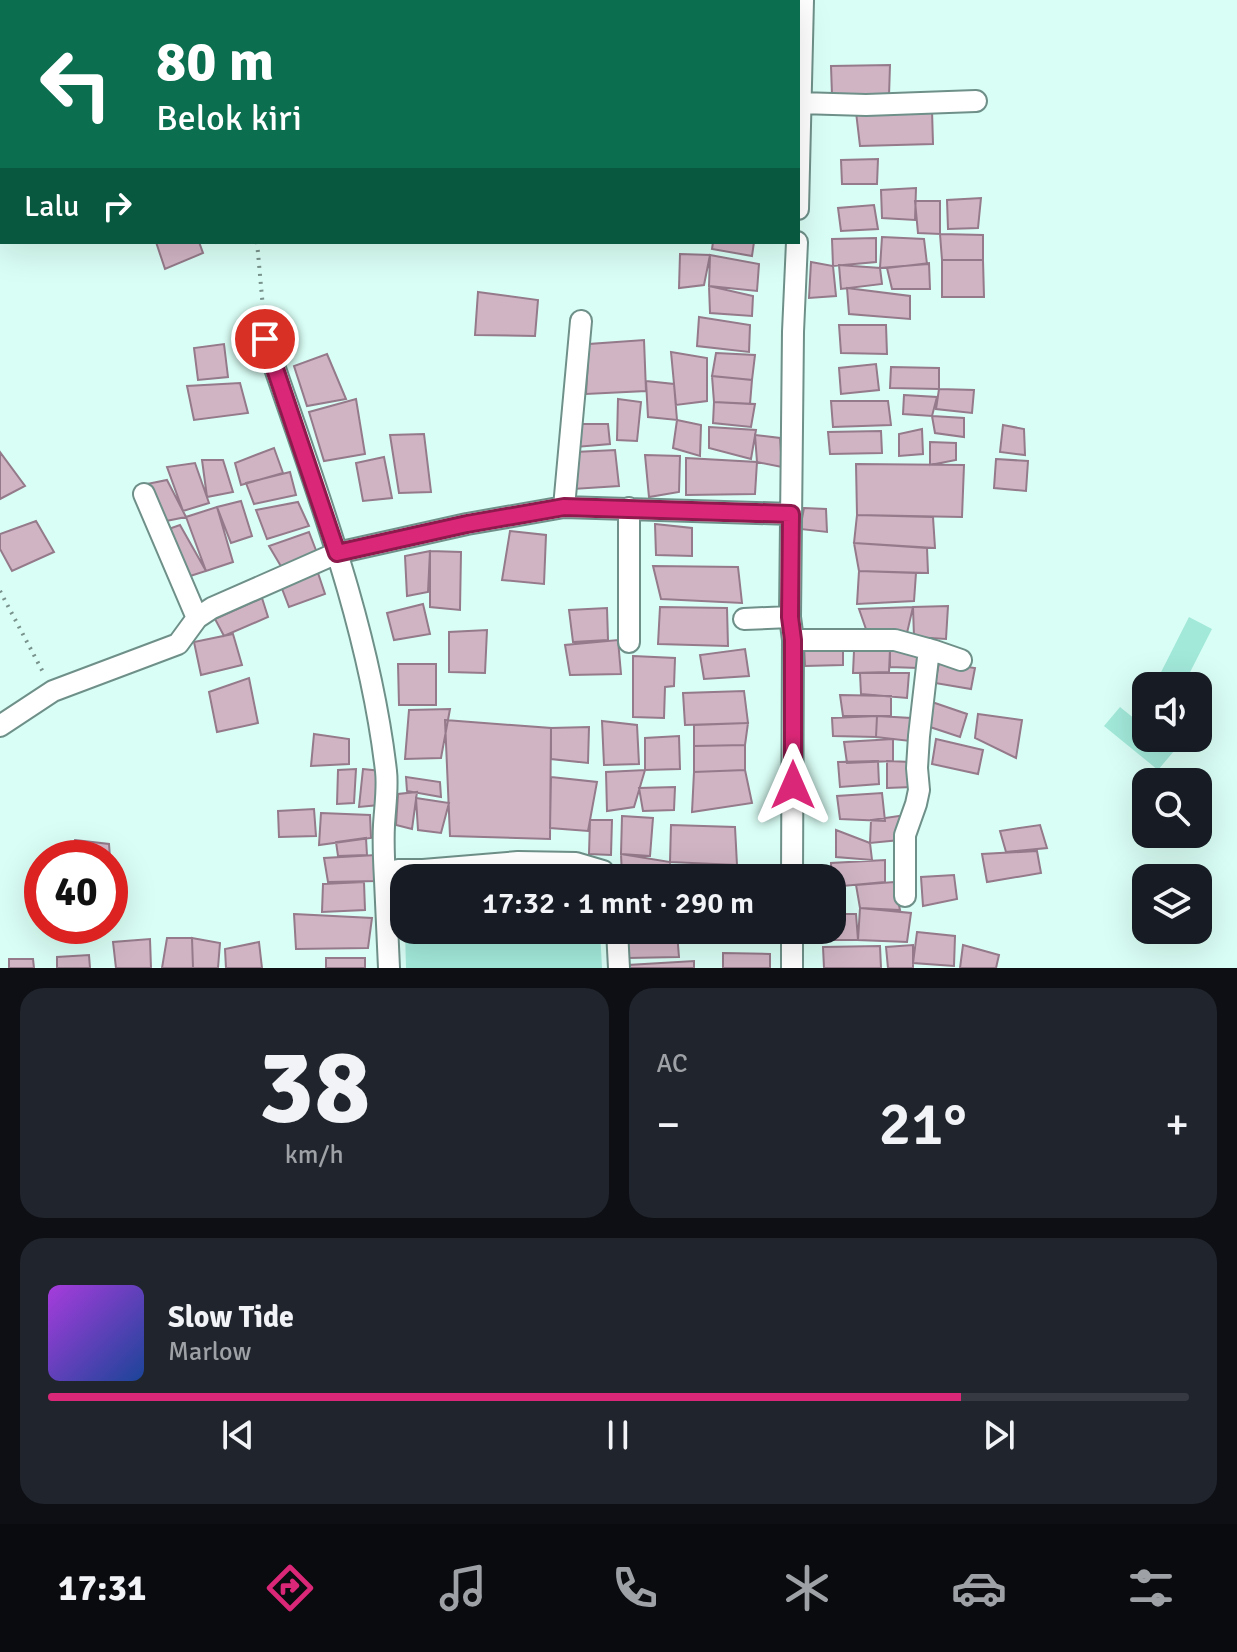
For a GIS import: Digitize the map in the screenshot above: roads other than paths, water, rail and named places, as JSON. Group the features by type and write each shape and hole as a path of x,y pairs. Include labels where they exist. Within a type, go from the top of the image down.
{"street":[{"path":"803,0 800,103 866,105 976,101"},
{"path":"792,864 793,640 790,617 797,244"},
{"path":"564,507 581,321"},
{"path":"265,339 337,553 367,662 387,775 384,828 389,968"},
{"path":"144,494 197,618"},
{"path":"0,726 53,691 178,644 197,618 212,608 337,553 467,524 564,507 791,514"},
{"path":"629,508 629,642"},
{"path":"744,619 790,617"},
{"path":"793,640 895,640 961,660"},
{"path":"905,896 905,835 919,790 919,736 929,649"},
{"path":"494,864 579,864"},
{"path":"385,880 390,876"},
{"path":"618,944 619,968"},
{"path":"792,944 792,968"}]}
